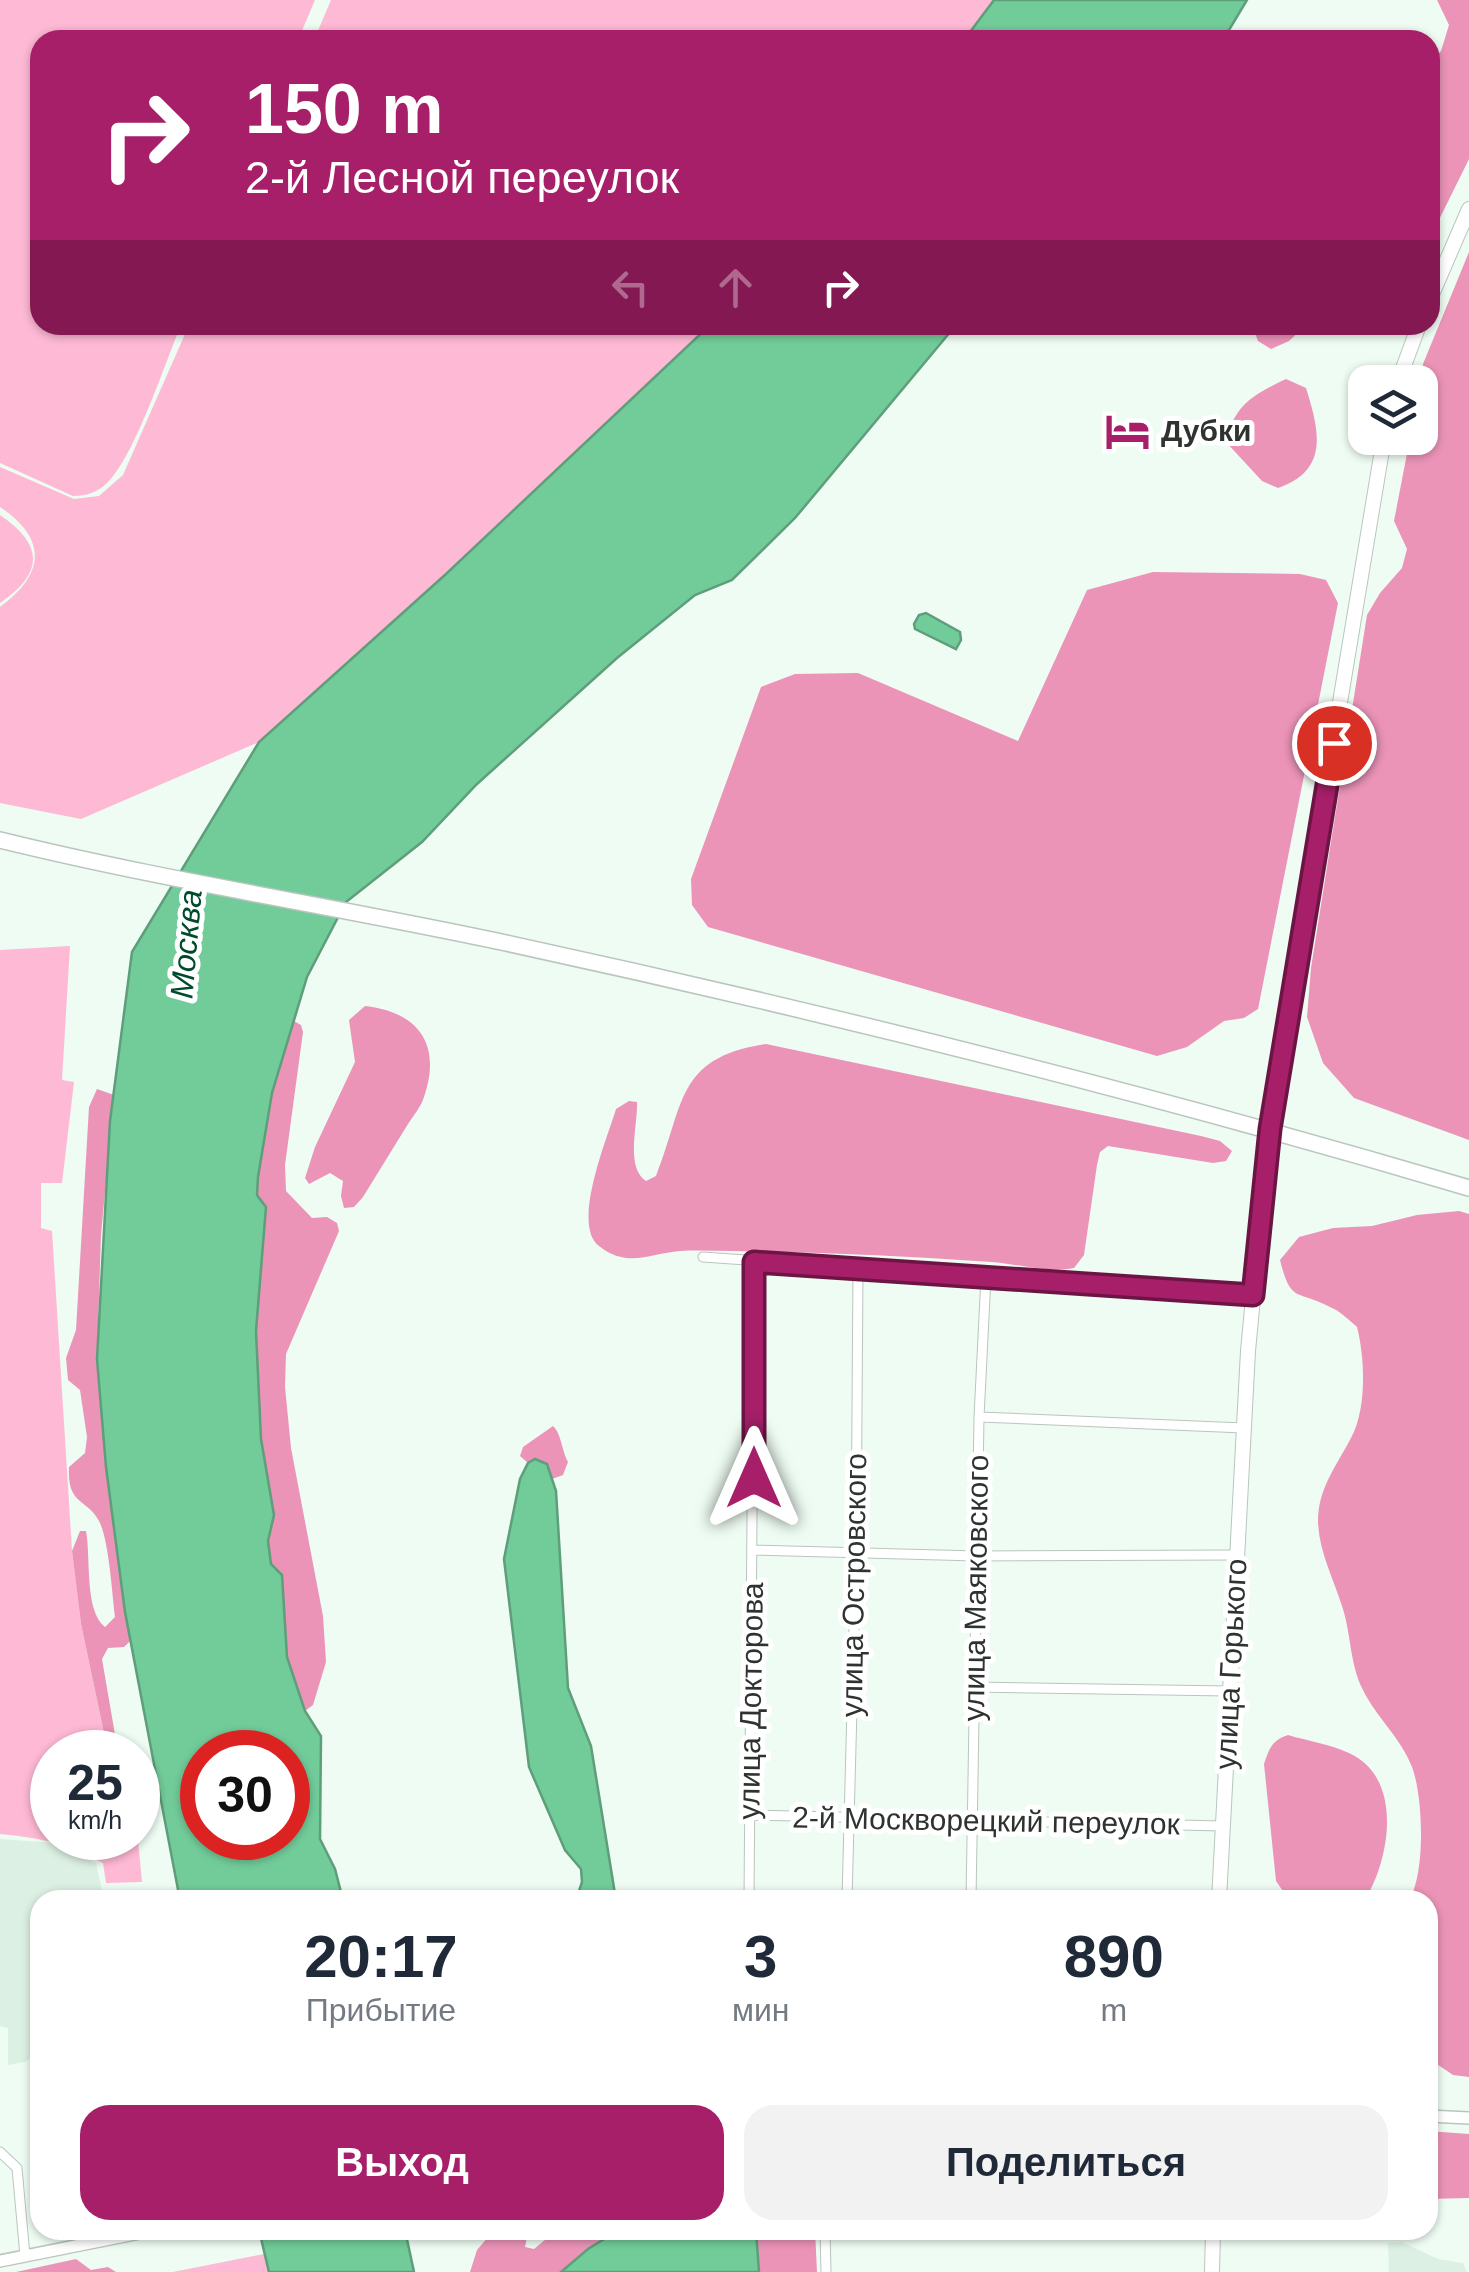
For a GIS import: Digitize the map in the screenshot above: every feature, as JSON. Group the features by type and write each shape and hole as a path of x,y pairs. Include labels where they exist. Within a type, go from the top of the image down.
{"highway":[{"path":"0,840 744,996 1270,1129 1469,1188"}],"main road":[{"path":"1440,276 1469,209"},
{"path":"1404,365 1415,335"},
{"name":"улица Горького","path":"1219,1890 1244,1428 1270,1129 1381,455"},
{"path":"1212,2272 1213,2240"}],"street":[{"path":"703,1258 1253,1295"},
{"name":"улица Докторова","path":"749,1890 754,1262"},
{"name":"улица Островского","path":"847,1890 858,1269"},
{"name":"улица Маяковского","path":"971,1890 979,1417 986,1276"},
{"path":"979,1417 1244,1428"},
{"path":"754,1550 977,1556 1237,1555"},
{"path":"973,1687 1228,1691"},
{"name":"2-й Москворецкий переулок","path":"749,1816 1222,1826"},
{"path":"1438,2116 1469,2118"},
{"path":"0,2152 17,2168 25,2256"},
{"path":"0,2261 105,2240"},
{"path":"825,2240 826,2272"}],"shaded area":[{"path":"0,0 315,0 302,30 30,30 30,335 177,335 129,451 108,482 96,491 73,496 0,463"},
{"path":"331,0 994,0 972,30 318,30"},
{"path":"1437,0 1469,0 1469,159 1440,218 1440,52 1449,25"},
{"path":"1469,252 1469,1140 1354,1098 1323,1063 1307,1017 1311,968 1367,615 1402,568 1407,549 1394,521 1407,455 1438,455 1438,365 1423,365 1435,335 1440,335 1440,323"},
{"path":"185,335 699,335 446,574 259,742 81,819 0,803 0,607 26,582 35,557 27,531 0,507 0,467 74,499 99,496 123,475"},
{"path":"1256,335 1295,335 1271,349"},
{"path":"1286,379 1306,388 1317,433 1316,447 1306,471 1278,488 1262,481 1225,441 1240,409"},
{"path":"0,515 24,537 33,559 25,581 0,603"},
{"path":"1153,572 1300,574 1326,580 1338,603 1258,1009 1244,1018 1224,1021 1187,1047 1157,1056 708,927 692,905 691,879 761,687 795,674 858,673 1018,741 1087,590"},
{"path":"70,946 62,1080 74,1082 62,1183 41,1183 41,1228 52,1231 72,1551 81,1624 103,1730 30,1730 30,1837 0,1834 0,950"},
{"path":"365,1006 400,1015 422,1034 430,1062 429,1078 421,1104 363,1197 354,1207 344,1208 343,1181 330,1173 309,1184 305,1178 315,1147 355,1062 349,1020"},
{"path":"294,1021 303,1032 285,1165 286,1191 312,1218 327,1217 337,1223 339,1231 286,1354 291,1448 323,1616 326,1662 313,1705 305,1711 287,1656 282,1575 271,1564 268,1541 274,1515 261,1439 256,1331 266,1207 257,1195 258,1177 272,1093"},
{"path":"766,1044 1201,1136 1220,1141 1232,1151 1226,1161 1213,1163 1108,1146 1100,1152 1097,1165 1084,1255 1074,1268 765,1252 680,1251 630,1258 599,1246 591,1235 590,1201 616,1109 629,1101 637,1102 634,1156 646,1181 656,1176 680,1106 699,1073 714,1060"},
{"path":"97,1089 114,1095 101,1235 97,1359 106,1467 130,1641 124,1647 108,1648 102,1659 114,1730 103,1730 81,1624 72,1551 80,1531 86,1531 91,1596 98,1619 105,1627 115,1617 108,1553 99,1521 74,1495 69,1480 69,1467 85,1453 87,1437 80,1390 68,1380 66,1358 76,1330 89,1107"},
{"path":"1459,1211 1469,1214 1469,2077 1453,2075 1438,2065 1438,1890 1413,1890 1420,1854 1416,1780 1407,1756 1368,1700 1359,1680 1343,1609 1319,1533 1324,1488 1360,1413 1363,1368 1357,1327 1334,1309 1296,1293 1280,1260 1299,1237"},
{"path":"553,1426 568,1462 563,1475 552,1479 547,1464 535,1459 528,1463 520,1456 523,1447"},
{"path":"1288,1735 1349,1753 1367,1765 1378,1781 1387,1820 1381,1863 1370,1890 1282,1890 1276,1881 1264,1764 1278,1740"},
{"path":"0,1839 30,1841 30,1860 96,1863 102,1890 30,1890 30,2059 25,2062 8,2065 8,2028 0,2026"},
{"path":"97,1860 140,1860 142,1882 106,1883 103,1863"},
{"path":"1438,2132 1469,2134 1469,2198 1438,2199"},
{"path":"486,2240 526,2240 525,2247 534,2249 545,2240 603,2240 561,2272 470,2272 477,2250"},
{"path":"757,2240 815,2240 817,2272 759,2272"},
{"path":"1402,2242 1438,2259 1463,2263 1467,2272 1389,2272 1388,2243"},
{"path":"264,2254 269,2272 173,2272"},
{"path":"76,2259 91,2270 108,2267 116,2272 16,2272"}],"water":[{"path":"994,0 1247,0 1229,30 972,30"},
{"name":"Москва","path":"699,335 948,335 795,518 732,580 695,595 617,658 477,784 422,842 346,902 307,977 272,1093 258,1177 257,1195 266,1207 256,1331 261,1439 274,1515 268,1541 271,1564 282,1575 287,1657 305,1711 321,1736 320,1839 340,1890 178,1890 160,1795 160,1730 148,1730 125,1612 97,1359 110,1121 132,952 259,742 446,574"},
{"path":"926,613 960,632 956,649 915,629 919,615"},
{"path":"535,1459 547,1464 556,1491 568,1688 591,1746 614,1890 579,1890 581,1869 565,1850 529,1767 504,1559 520,1479 528,1463"},
{"path":"261,2240 407,2240 414,2272 269,2272"},
{"path":"603,2240 757,2240 759,2272 561,2272"}],"place":[{"name":"Дубки","path":"1128,431"}],"route":[{"path":"754,1478 754,1262 1253,1295 1270,1129 1334,743"}]}
